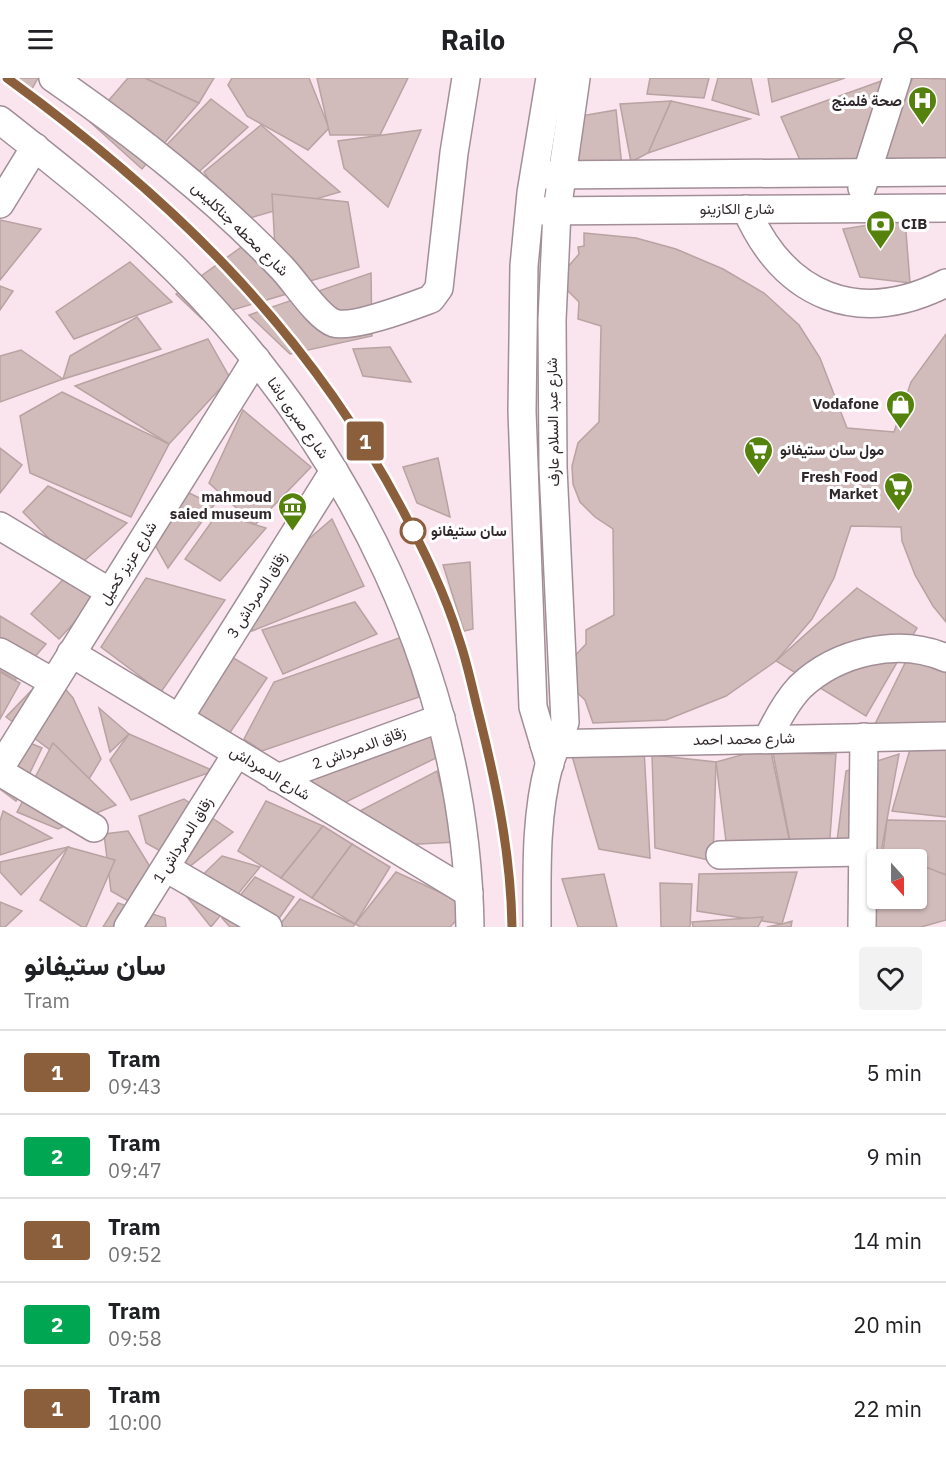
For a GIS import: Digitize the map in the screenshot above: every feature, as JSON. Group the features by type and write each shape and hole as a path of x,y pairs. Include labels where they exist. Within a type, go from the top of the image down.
{"street":[{"name":"شارع محطه جناكليس","path":"66,82 164,158 207,195 249,234 332,322 352,323 425,301 436,294 440,282 454,153 466,78"},
{"name":"شارع عبد السلام عارف","path":"550,78 529,211 522,321 522,473 532,707 551,751"},
{"name":"شارع عبد السلام عارف","path":"537,927 536,872 551,751 565,722 553,468 553,265 557,211 576,78"},
{"path":"856,208 897,78"},
{"name":"شارع صبرى باشا","path":"0,120 134,230 177,271 256,359 312,434 380,552 414,633 441,718 460,805 469,893"},
{"path":"0,204 35,147"},
{"path":"534,175 946,172"},
{"name":"شارع الكازينو","path":"529,211 946,208"},
{"path":"746,209 759,238 777,263 801,283 829,296 859,303 890,303 921,296 946,282"},
{"name":"شارع عزيز كحيل","path":"0,770 256,359"},
{"name":"زقاق الدمرداش 3","path":"179,718 334,471"},
{"path":"0,526 110,592"},
{"path":"768,738 781,711 800,688 824,669 851,656 880,649 910,649 946,658"},
{"path":"0,652 53,682"},
{"name":"شارع الدمرداش","path":"71,654 469,893"},
{"name":"زقاق الدمرداش 2","path":"278,778 441,718"},
{"name":"شارع محمد احمد","path":"551,751 768,738 946,736"},
{"path":"862,927 864,737"},
{"name":"زقاق الدمرداش 1","path":"128,927 237,753"},
{"path":"0,770 94,828"},
{"path":"720,855 863,852"},
{"path":"166,868 268,927"},
{"path":"469,893 470,927"}],"building":[{"path":"10,78 38,78 29,94"},
{"path":"128,78 145,78 199,103 142,169 90,122"},
{"path":"145,78 214,78 199,103"},
{"path":"232,78 309,78 329,128 308,150 247,116 228,85"},
{"path":"317,78 408,78 380,135 330,135"},
{"path":"650,78 709,78 704,98 647,94"},
{"path":"718,78 751,78 759,115 712,100"},
{"path":"768,78 845,78 772,102"},
{"path":"913,78 946,79 946,161 882,162 885,134"},
{"path":"884,80 856,164 800,160 781,117"},
{"path":"211,99 248,127 180,189 152,160"},
{"path":"671,101 750,119 648,153"},
{"path":"671,101 648,153 631,162 620,104"},
{"path":"616,110 622,167 580,162 558,120"},
{"path":"261,125 340,192 236,222 204,172"},
{"path":"421,130 388,207 344,168 338,141"},
{"path":"272,194 348,202 359,267 310,281 277,284"},
{"path":"905,219 910,283 860,277 843,229"},
{"path":"0,220 41,229 0,280"},
{"name":"مول سان ستيفانو","path":"584,233 636,238 676,249 723,269 764,293 799,325 820,358 847,428 894,432 911,382 946,334 946,622 933,606 915,575 902,541 901,527 851,526 834,578 812,619 776,661 726,696 666,720 593,723 585,700 569,685 568,663 586,644 586,630 614,615 613,529 595,517 580,502 573,484 572,466 578,443 599,422 601,326 578,319 579,302 566,289 566,269 579,254 578,247 584,246"},
{"path":"247,243 290,293 202,319 176,294"},
{"path":"130,262 172,302 74,339 56,312"},
{"path":"371,273 372,336 290,354 249,315"},
{"path":"0,286 13,291 0,310"},
{"path":"137,317 161,349 63,379 70,356"},
{"path":"208,339 230,378 169,444 75,386"},
{"path":"390,347 411,382 363,376 353,349"},
{"path":"21,350 63,379 0,402 0,356"},
{"path":"62,392 169,444 131,517 30,473 20,416"},
{"path":"243,410 311,467 255,525 209,483"},
{"path":"0,448 22,465 0,493"},
{"path":"438,458 450,517 417,503 403,467"},
{"path":"48,486 127,523 77,567 23,512"},
{"path":"185,491 214,505 168,568 150,536"},
{"path":"218,513 266,528 220,581 185,559"},
{"path":"332,519 364,586 252,631 253,607 290,555"},
{"path":"470,562 473,629 464,631 443,565"},
{"path":"70,572 98,597 59,639 31,614"},
{"path":"146,578 225,600 161,692 101,647"},
{"path":"857,588 917,628 866,716 776,661"},
{"path":"355,602 377,634 283,674 262,630"},
{"path":"0,616 46,644 15,680 0,671"},
{"path":"402,637 419,697 262,751 244,739 274,682"},
{"path":"918,637 946,645 946,739 875,724"},
{"path":"230,656 267,678 227,737 198,714"},
{"path":"50,671 73,698 101,759 89,779 6,717"},
{"path":"0,672 20,683 0,719"},
{"path":"99,708 129,734 110,752"},
{"path":"437,732 442,755 342,804 301,775"},
{"path":"129,734 214,771 131,800 110,760"},
{"path":"10,735 42,748 16,801 0,789 0,745"},
{"path":"53,743 116,805 58,829 17,812"},
{"path":"946,745 946,817 892,811 911,746"},
{"path":"770,747 794,862 729,865 716,762"},
{"path":"644,749 650,858 599,849 572,756"},
{"path":"773,753 836,754 828,865 794,862"},
{"path":"899,754 882,849 867,849 867,868 834,864 846,771"},
{"path":"652,755 716,762 713,861 655,848"},
{"path":"437,771 456,842 401,845 352,815"},
{"path":"184,799 233,832 189,867 146,843 139,816"},
{"path":"266,801 323,826 281,878 238,851"},
{"path":"3,811 52,838 0,855 0,821"},
{"path":"887,820 946,821 946,874 927,871 927,849 883,849"},
{"path":"323,826 352,844 312,898 281,878"},
{"path":"128,831 149,865 151,914 111,891 104,834"},
{"path":"352,844 390,867 355,924 312,898"},
{"path":"68,847 115,860 86,927 82,927 40,900"},
{"path":"68,847 21,895 0,872 0,862"},
{"path":"222,856 260,867 211,927 184,893"},
{"path":"927,867 946,875 946,920 921,927 871,927 871,909 927,909"},
{"path":"396,872 470,906 450,927 361,927 355,924"},
{"path":"797,872 782,924 697,911 699,874"},
{"path":"604,874 617,927 578,927 562,879"},
{"path":"255,877 294,897 273,927 230,927 222,918"},
{"path":"660,883 692,884 690,927 661,927"},
{"path":"300,899 355,924 353,927 278,927"},
{"path":"0,902 22,911 5,927 0,927"},
{"path":"118,903 165,918 166,927 103,927"},
{"path":"763,917 758,927 693,927 692,922"},
{"path":"792,921 791,927 767,927 782,924"}],"tram line":[{"name":"1","path":"7,78 121,165 189,228 277,320 317,371 367,444 434,574 459,638 502,813 512,895 512,927"}],"place":[{"name":"صحة فلمنج","path":"923,126"},
{"name":"CIB","path":"880,250"},
{"name":"Vodafone","path":"900,430"},
{"name":"مول سان ستيفانو","path":"759,476"},
{"name":"Fresh Food Market","path":"899,512"},
{"name":"سان ستيفانو","path":"413,531"},
{"name":"mahmoud saied museum","path":"293,532"}]}
